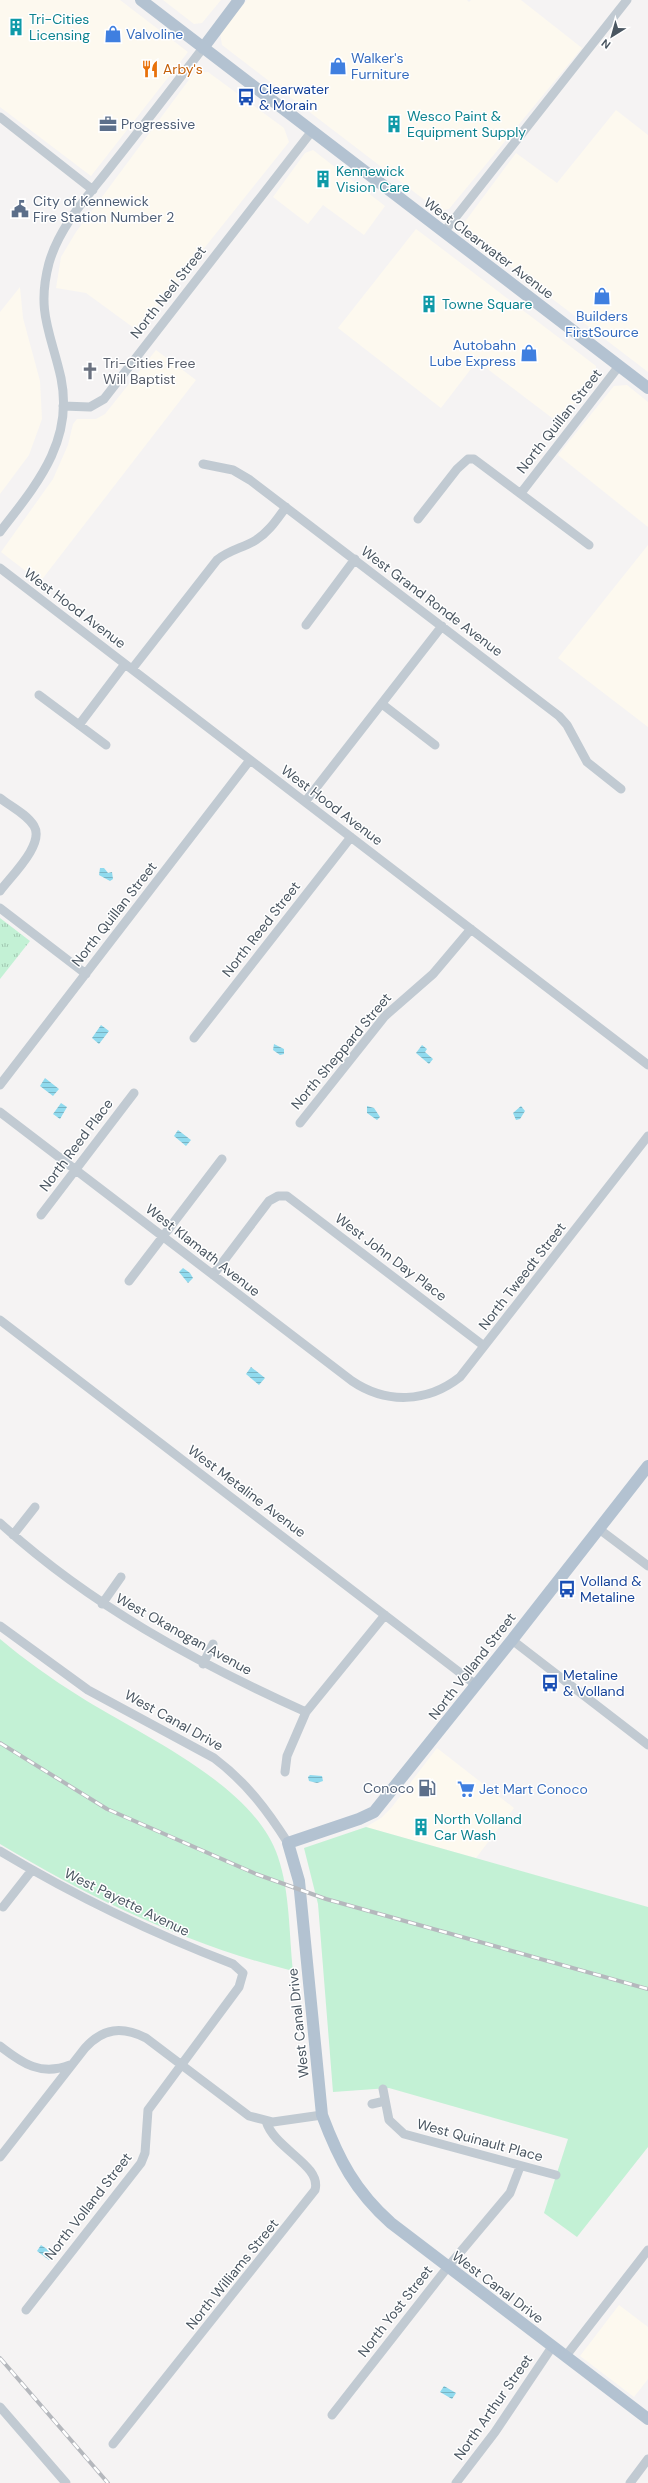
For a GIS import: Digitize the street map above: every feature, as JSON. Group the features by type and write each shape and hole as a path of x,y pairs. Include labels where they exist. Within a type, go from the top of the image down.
{"main road":[{"name":"West Clearwater Avenue","path":"141,0 648,388"},
{"path":"203,48 239,0"},
{"name":"North Volland Street","path":"288,1843 359,1819 374,1812 512,1640 648,1466"},
{"name":"West Canal Drive","path":"288,1843 299,1881 322,2115 344,2167 364,2197 391,2224 447,2268 648,2419"}],"street":[{"path":"444,232 627,0"},
{"path":"0,532 48,467 57,445 63,406 61,379 45,324 44,290 49,265 57,242 93,190 203,48"},
{"path":"0,117 93,190"},
{"name":"North Neel Street","path":"63,406 90,407 104,398 312,131"},
{"name":"North Quillan Street","path":"521,493 619,366"},
{"path":"418,519 457,469 468,459 478,461 589,545"},
{"name":"West Grand Ronde Avenue","path":"203,464 240,474 355,559 558,716 568,725 587,762 620,789"},
{"path":"79,726 217,560 230,551 256,540 265,533 286,507"},
{"path":"306,625 355,559"},
{"name":"West Hood Avenue","path":"0,568 648,1065"},
{"path":"305,802 442,626"},
{"path":"39,695 106,746"},
{"path":"382,704 435,745"},
{"name":"North Quillan Street","path":"0,1084 250,760"},
{"path":"0,798 31,822 35,829 37,839 32,850 0,891"},
{"name":"North Reed Street","path":"194,1038 351,837"},
{"path":"0,908 86,974"},
{"name":"North Sheppard Street","path":"300,1123 384,1016 432,974 471,929"},
{"name":"North Reed Place","path":"41,1214 134,1093"},
{"name":"West Klamath Avenue","path":"0,1112 352,1381 371,1392 395,1399"},
{"name":"North Tweedt Street","path":"395,1399 421,1396 443,1388 460,1376 648,1136"},
{"path":"129,1281 222,1160"},
{"name":"West John Day Place","path":"213,1275 269,1201 278,1196 290,1197 484,1346"},
{"name":"West Metaline Avenue","path":"0,1320 476,1685"},
{"path":"13,1535 35,1507"},
{"name":"West Okanogan Avenue","path":"0,1523 13,1535 102,1604 203,1664 306,1712"},
{"path":"599,1528 648,1566"},
{"path":"102,1604 121,1577"},
{"path":"285,1772 287,1756 306,1712 385,1615"},
{"name":"West Canal Drive","path":"0,1626 88,1690 141,1720 199,1748 214,1758 232,1772 262,1802 288,1843"},
{"path":"512,1640 648,1745"},
{"path":"203,1664 213,1644"},
{"name":"West Payette Avenue","path":"0,1851 32,1870 141,1927 234,1964 243,1973"},
{"path":"3,1907 32,1870"},
{"name":"North Volland Street","path":"26,2310 141,2163 145,2153 148,2110 239,1987 243,1973"},
{"path":"0,2157 70,2065 99,2035 117,2030 134,2032 146,2038 240,2110 266,2121 281,2121 322,2115"},
{"path":"0,2046 21,2061 35,2068 48,2071 70,2065"},
{"path":"372,2104 386,2101 383,2089"},
{"name":"West Quinault Place","path":"386,2101 390,2120 398,2130 520,2167 556,2175"},
{"name":"North Williams Street","path":"114,2444 315,2190 316,2183 314,2174 273,2137 266,2121"},
{"name":"North Yost Street","path":"332,2415 447,2268 510,2193 520,2167"},
{"path":"565,2357 648,2250"},
{"name":"North Arthur Street","path":"456,2483 496,2432 552,2347"},
{"path":"0,2407 66,2483"},
{"path":"630,2483 648,2459"}],"shaded area":[{"path":"0,0 120,0 188,52 91,176 0,107"},
{"path":"163,0 221,0 202,23 194,24"},
{"path":"247,0 467,0 469,2 471,0 521,0 582,48 449,209 439,211 222,45 220,33"},
{"path":"208,72 284,128 289,142 138,331 86,293 56,288 61,257 76,232 194,73"},
{"path":"616,110 648,135 648,372 466,233 464,223 516,153 557,183"},
{"path":"313,150 385,206 364,235 323,205 308,224 273,197 305,153"},
{"path":"416,229 596,366 596,373 560,424 477,361 441,408 338,328"},
{"path":"20,287 23,318 40,381 42,419 29,455 0,494 0,312"},
{"path":"156,350 196,380 40,582 1,552 53,479 68,445 73,424 77,419 96,419 105,414"},
{"path":"627,385 648,402 648,527 558,455 614,386"},
{"path":"648,545 648,727 558,658"},
{"path":"437,1748 514,1808 476,1858 366,1827 381,1818 392,1807"},
{"path":"619,2305 648,2327 648,2379 634,2397 580,2356"}],"green space":[{"path":"0,918 30,941 0,979"},
{"path":"0,1639 29,1662 69,1690 192,1764 221,1784 245,1807 265,1831 278,1857 282,1870 287,1899 293,1971 216,1948 178,1934 105,1901 0,1844"},
{"path":"366,1827 648,1907 648,2147 577,2237 544,2213 568,2139 389,2088 333,2092 318,1904 304,1848"}],"water":[{"path":"100,868 104,868 108,873 112,872 113,879 110,881 99,875"},
{"path":"101,1025 109,1031 99,1044 92,1038"},
{"path":"274,1044 284,1049 284,1054 280,1055 273,1050"},
{"path":"422,1045 427,1049 425,1052 433,1059 429,1064 416,1053"},
{"path":"45,1078 59,1089 53,1096 40,1086"},
{"path":"61,1103 67,1107 60,1119 53,1114"},
{"path":"367,1106 374,1108 380,1117 377,1120 367,1113"},
{"path":"521,1106 525,1111 520,1119 516,1120 513,1113"},
{"path":"178,1130 191,1140 186,1146 174,1136"},
{"path":"183,1268 190,1273 193,1278 188,1283 179,1272"},
{"path":"251,1367 265,1378 259,1385 246,1374"},
{"path":"310,1775 322,1776 323,1781 317,1783 309,1781 308,1777"},
{"path":"41,2245 54,2254 49,2260 37,2251"},
{"path":"444,2386 456,2393 452,2399 440,2392"}],"railway":[{"path":"0,1743 107,1809 256,1874 326,1899 648,1989"},
{"path":"0,2358 108,2483"}],"place":[{"name":"Tri-Cities Licensing","path":"16,27"},
{"name":"Valvoline","path":"113,34"},
{"name":"Walker's Furniture","path":"338,66"},
{"name":"Arby's","path":"150,69"},
{"name":"Clearwater & Morain","path":"246,97"},
{"name":"Progressive","path":"108,124"},
{"name":"Wesco Paint & Equipment Supply","path":"394,124"},
{"name":"Kennewick Vision Care","path":"323,179"},
{"name":"City of Kennewick Fire Station Number 2","path":"20,209"},
{"name":"Builders FirstSource","path":"602,296"},
{"name":"Towne Square","path":"429,304"},
{"name":"Autobahn Lube Express","path":"529,353"},
{"name":"Tri-Cities Free Will Baptist","path":"90,371"},
{"name":"Volland & Metaline","path":"567,1589"},
{"name":"Metaline & Volland","path":"550,1683"},
{"name":"Conoco","path":"427,1788"},
{"name":"Jet Mart Conoco","path":"466,1789"},
{"name":"North Volland Car Wash","path":"421,1827"}]}
